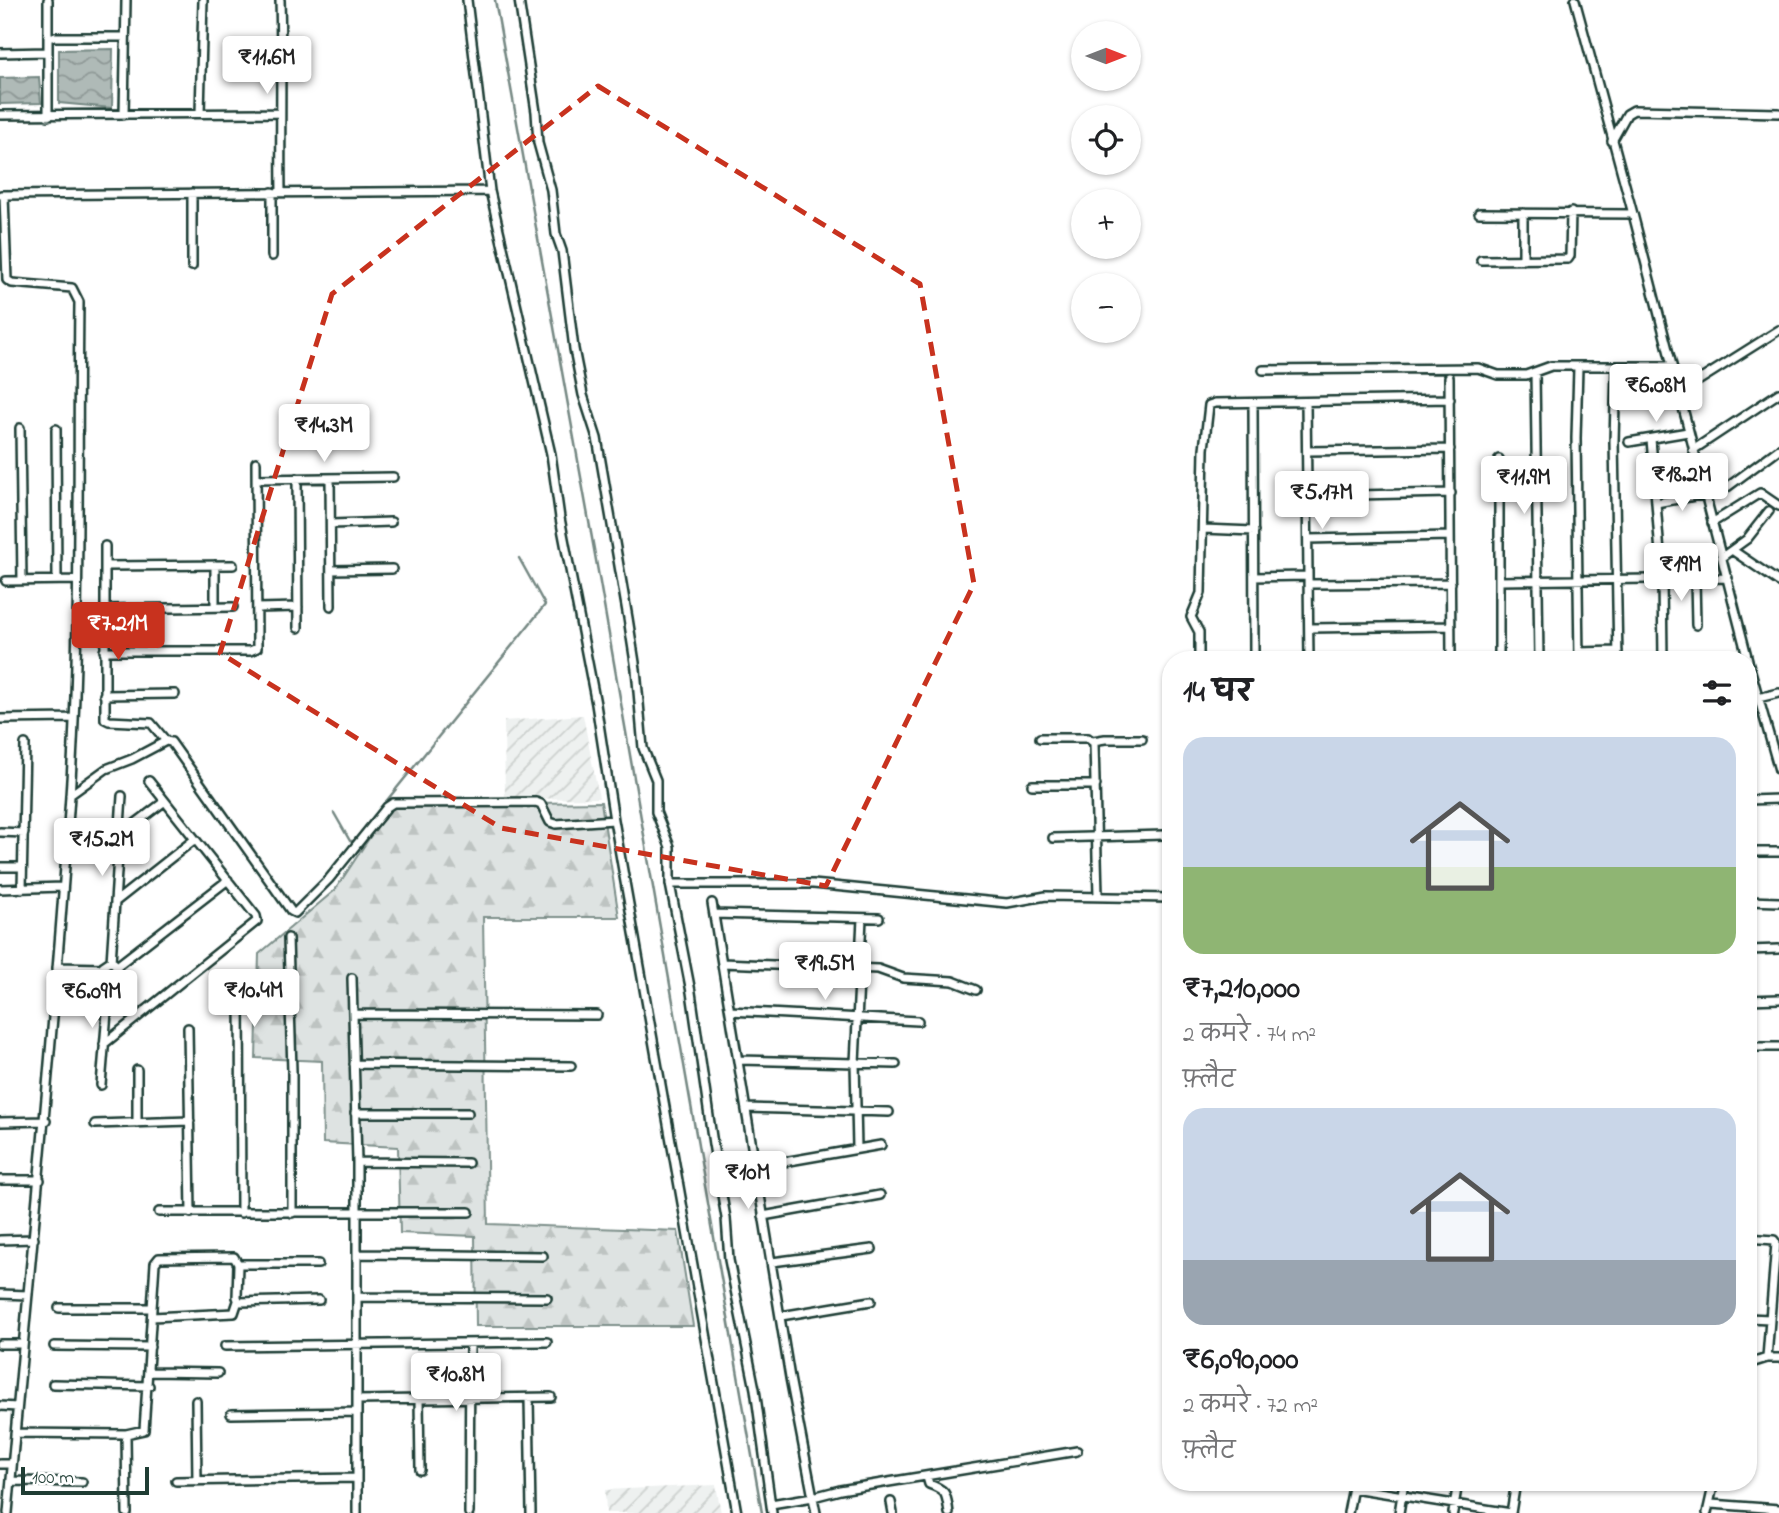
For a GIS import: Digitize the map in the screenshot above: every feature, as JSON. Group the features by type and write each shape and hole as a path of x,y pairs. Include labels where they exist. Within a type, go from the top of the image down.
{"street":[{"path":"47,116 48,0"},
{"path":"124,115 126,0"},
{"path":"200,113 204,0"},
{"path":"280,0 283,59 280,113 281,192"},
{"path":"467,0 490,191 551,454 559,517 596,704 614,820 737,1513"},
{"path":"519,0 538,143 551,190 556,234 562,251 574,349 583,396 597,438 628,618 636,669 643,748 656,780 656,812 670,847 670,884 691,992 726,1218 729,1261 755,1389 772,1513"},
{"path":"1575,0 1745,651"},
{"path":"48,37 125,37"},
{"path":"0,54 47,52"},
{"path":"1612,141 1627,114 1634,110 1779,113"},
{"path":"0,116 280,113"},
{"path":"8,1513 46,1121 70,795 77,580 79,302 72,288 12,283 7,280 2,195 490,191"},
{"path":"272,192 272,256"},
{"path":"192,193 192,266"},
{"path":"1481,260 1569,258 1571,212"},
{"path":"1479,213 1633,214"},
{"path":"1522,213 1523,260"},
{"path":"1679,393 1779,330"},
{"path":"1263,370 1481,369 1498,375 1529,375 1551,366 1672,366"},
{"path":"1578,367 1576,438 1579,651"},
{"path":"1616,367 1618,651"},
{"path":"1535,372 1539,651"},
{"path":"1449,377 1451,651"},
{"path":"1693,450 1779,393"},
{"path":"1199,651 1199,632 1191,617 1201,593 1204,449 1209,405 1450,399"},
{"path":"1306,402 1309,651"},
{"path":"1253,403 1254,651"},
{"path":"20,428 22,581"},
{"path":"56,429 57,580"},
{"path":"1629,442 1688,432"},
{"path":"1651,439 1662,579 1663,651"},
{"path":"1307,451 1450,449"},
{"path":"1656,503 1722,491 1779,449"},
{"path":"1499,459 1499,651"},
{"path":"104,652 254,650 258,644 256,462"},
{"path":"256,479 393,477"},
{"path":"297,478 298,628"},
{"path":"330,478 331,606"},
{"path":"1308,496 1451,493"},
{"path":"1712,523 1760,493 1779,506"},
{"path":"1722,557 1747,539 1769,511"},
{"path":"331,524 391,522"},
{"path":"1203,530 1254,531"},
{"path":"1308,539 1450,536"},
{"path":"105,546 104,715 107,721 151,723 166,741 174,744 291,911 295,913 329,879 393,803 536,802 541,804 553,823 614,820"},
{"path":"1732,550 1776,580 1779,569"},
{"path":"215,565 215,607"},
{"path":"105,566 233,565"},
{"path":"331,570 391,569"},
{"path":"1254,577 1451,583"},
{"path":"1500,581 1728,578"},
{"path":"1695,579 1696,625"},
{"path":"6,581 77,580"},
{"path":"105,609 233,607"},
{"path":"257,608 298,607"},
{"path":"1310,628 1451,626"},
{"path":"1758,698 1779,693"},
{"path":"104,695 175,694"},
{"path":"1757,694 1779,770"},
{"path":"0,719 74,718"},
{"path":"1040,738 1087,738 1093,741 1105,738 1142,739"},
{"path":"70,795 106,769 166,741"},
{"path":"1093,741 1098,895"},
{"path":"22,889 24,744"},
{"path":"104,1044 256,924 256,916 149,781"},
{"path":"1032,785 1096,785"},
{"path":"110,976 116,973 115,902 122,796"},
{"path":"1757,800 1779,800"},
{"path":"120,835 165,801"},
{"path":"0,832 24,832"},
{"path":"1053,838 1162,835"},
{"path":"115,902 195,839"},
{"path":"1757,852 1779,852"},
{"path":"0,867 22,867"},
{"path":"57,967 103,968 105,964 114,964 228,880"},
{"path":"670,884 813,884 1007,903 1038,897 1098,895 1162,898"},
{"path":"0,889 63,887"},
{"path":"1757,901 1779,902"},
{"path":"712,903 763,1216 816,1513"},
{"path":"714,914 880,918"},
{"path":"857,1148 855,1063 862,918"},
{"path":"288,938 292,1213"},
{"path":"1757,950 1779,950"},
{"path":"722,963 878,969 903,978 953,981 976,990"},
{"path":"103,968 106,975 110,976"},
{"path":"101,1085 110,976"},
{"path":"352,978 358,1213 357,1513"},
{"path":"240,989 242,1213"},
{"path":"1757,1000 1779,999"},
{"path":"730,1011 918,1021"},
{"path":"353,1014 597,1015"},
{"path":"188,1028 191,1213"},
{"path":"1757,1047 1779,1047"},
{"path":"739,1060 896,1064"},
{"path":"354,1064 571,1066"},
{"path":"136,1070 137,1123"},
{"path":"747,1108 889,1112"},
{"path":"355,1113 468,1113"},
{"path":"0,1122 46,1121"},
{"path":"95,1124 190,1121"},
{"path":"755,1167 881,1145"},
{"path":"357,1162 468,1163"},
{"path":"0,1180 40,1180"},
{"path":"763,1216 880,1195"},
{"path":"159,1212 469,1212"},
{"path":"0,1240 34,1239"},
{"path":"1757,1239 1776,1243 1767,1358"},
{"path":"772,1262 872,1248"},
{"path":"358,1254 543,1256"},
{"path":"15,1433 126,1434 144,1430 150,1372 150,1347 155,1263 159,1258 236,1258 238,1301 234,1313 152,1317"},
{"path":"238,1264 318,1264"},
{"path":"0,1294 28,1295"},
{"path":"357,1297 547,1298"},
{"path":"238,1301 319,1300"},
{"path":"781,1316 871,1301"},
{"path":"60,1308 152,1307"},
{"path":"1757,1318 1770,1319"},
{"path":"226,1346 547,1342"},
{"path":"0,1344 23,1344"},
{"path":"469,1513 470,1344"},
{"path":"54,1346 150,1347"},
{"path":"1757,1361 1779,1358"},
{"path":"150,1372 218,1373"},
{"path":"54,1384 149,1386"},
{"path":"357,1399 551,1397"},
{"path":"529,1398 531,1513"},
{"path":"419,1399 420,1470"},
{"path":"196,1401 197,1481"},
{"path":"0,1406 18,1407"},
{"path":"231,1414 357,1412"},
{"path":"126,1434 127,1513"},
{"path":"771,1504 840,1490 927,1480 1077,1451"},
{"path":"0,1464 12,1464"},
{"path":"176,1481 357,1478"},
{"path":"927,1480 944,1490 949,1513"},
{"path":"11,1481 82,1482"},
{"path":"1348,1513 1352,1491"},
{"path":"1386,1491 1511,1513 1515,1491"},
{"path":"1399,1513 1402,1491"},
{"path":"1453,1513 1457,1491"},
{"path":"1707,1513 1713,1491"},
{"path":"891,1503 893,1513"},
{"path":"1711,1504 1779,1509"}],"highlighted area":[{"path":"598,86 920,284 974,584 826,886 501,828 220,653 332,294"}],"shaded area":[{"path":"583,715 599,798 505,799 504,721"},
{"path":"716,1485 721,1513 606,1513 605,1490"}],"green space":[{"path":"601,802 619,917 483,917 488,1224 678,1231 693,1326 476,1326 475,1236 400,1233 398,1147 323,1143 322,1061 256,1058 259,954 335,890 391,805"}],"water":[{"path":"113,49 112,108 59,103 59,50"},
{"path":"39,77 41,103 0,104 0,78"}],"waterway":[{"path":"495,0 599,577 762,1513"},
{"path":"334,813 350,841 354,841 545,605 519,558"}]}
